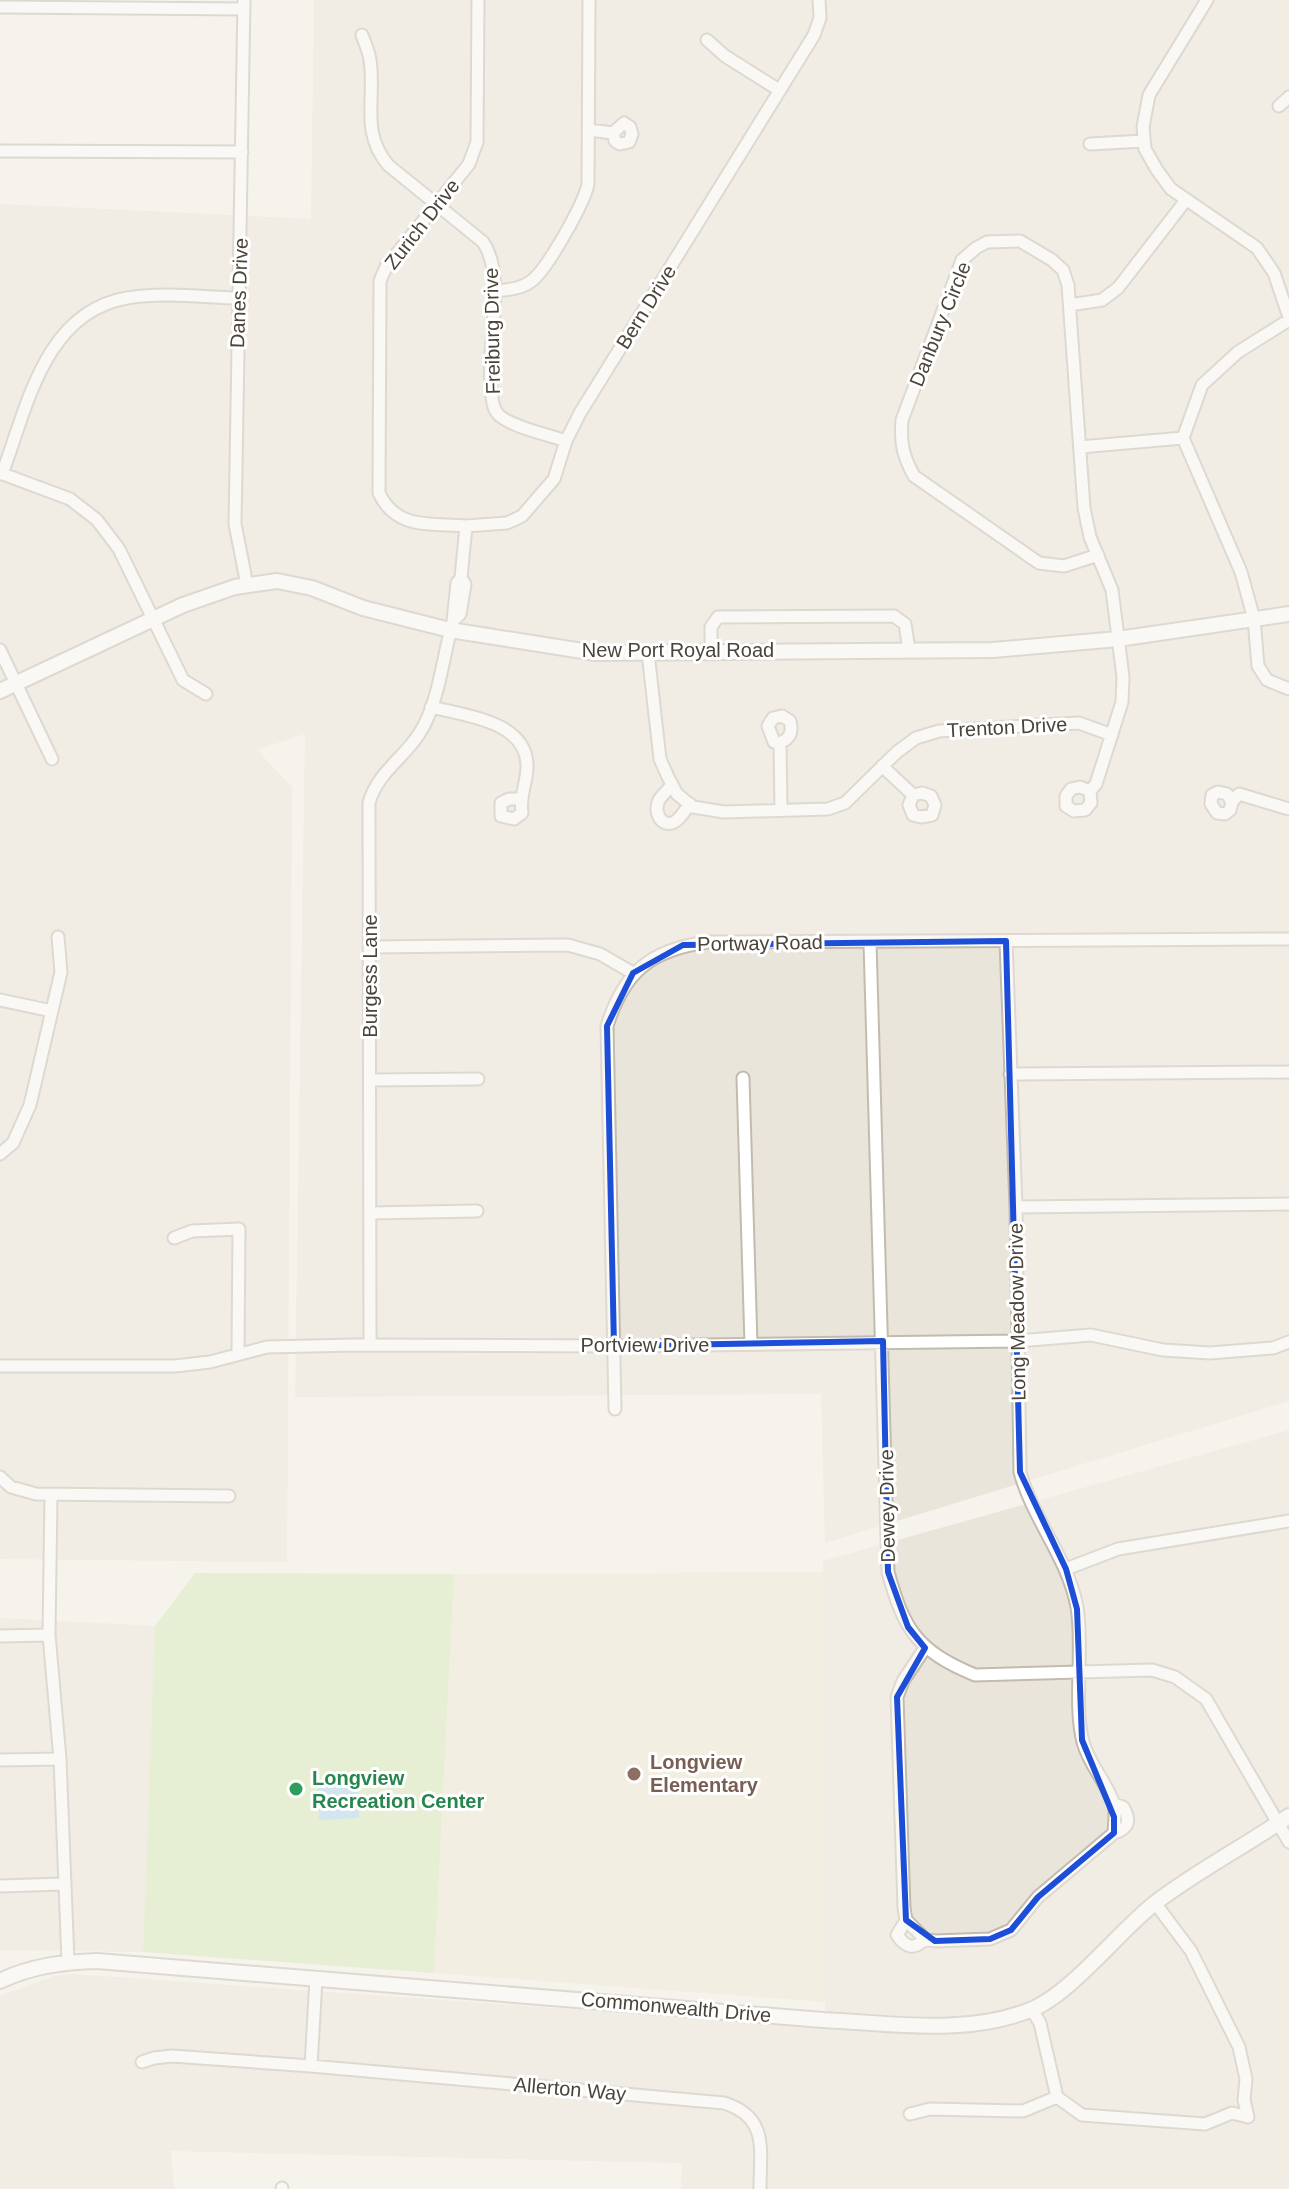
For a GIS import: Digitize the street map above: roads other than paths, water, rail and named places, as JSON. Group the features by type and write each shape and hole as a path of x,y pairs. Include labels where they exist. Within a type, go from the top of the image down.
{"street":[{"name":"Zurich Drive","path":"466,526 414,522 397,517 385,507 379,493 380,281 386,267 469,164 477,142 478,0"},
{"path":"493,291 512,290 535,278 585,200 588,184 589,0"},
{"name":"Bern Drive","path":"466,526 507,523 522,516 554,479 566,441 588,400 814,35 820,18 819,0"},
{"path":"1207,0 1149,95 1143,127 1144,141 1157,170 1171,189 1257,248 1274,273 1289,319 1238,352 1202,385 1183,438 1241,572 1254,619 1258,666 1267,680 1289,689"},
{"path":"0,7 244,4"},
{"name":"Danes Drive","path":"244,4 235,524 247,585"},
{"name":"Freiburg Drive","path":"362,35 370,59 371,136 376,151 388,165 483,242 491,254 493,291 489,366 497,413 510,422 566,441"},
{"path":"707,40 725,56 779,90"},
{"path":"1279,106 1289,97"},
{"path":"589,130 613,133"},
{"path":"1090,144 1144,141"},
{"path":"0,151 242,152"},
{"path":"1070,305 1102,300 1118,288 1186,200"},
{"name":"Danbury Circle","path":"1090,791 1096,784 1122,702 1123,677 1112,590 1098,555 1090,537 1084,508 1070,305 1063,270 1052,260 1020,241 987,242 962,260 902,420 900,443 914,476 1039,563 1064,566 1098,555"},
{"path":"206,694 183,680 119,549 97,520 70,499 1,474 44,360 63,333 83,317 125,298 238,298"},
{"path":"1080,447 1183,438"},
{"path":"452,626 466,526"},
{"name":"New Port Royal Road","path":"0,691 183,605 247,585 277,581 312,588 363,608 595,653 993,650 1118,639 1289,614"},
{"path":"711,652 711,627 718,617 894,616 905,624 909,650"},
{"name":"Burgess Lane","path":"370,1345 369,803 378,780 420,733 431,707 452,626"},
{"path":"0,650 52,759"},
{"path":"648,653 660,759 677,794 690,804 676,821 669,824 662,821 657,813 658,802 672,785"},
{"path":"431,707 496,724 520,741 528,763 519,799"},
{"name":"Trenton Drive","path":"690,804 724,812 828,809 845,803 916,738 939,731 1079,723 1112,735"},
{"path":"780,743 781,810"},
{"path":"882,766 913,795"},
{"path":"1232,802 1239,794 1289,809"},
{"path":"0,1154 13,1143 30,1105 61,972 58,937"},
{"name":"Portway Road","path":"615,1409 607,1026 616,998 633,973 654,958 683,945 707,942 1289,939"},
{"name":"Long Meadow Drive","path":"925,1939 990,1939 1011,1930 1038,1897 1114,1833 1114,1804 1090,1765 1082,1740 1077,1609 1066,1569 1026,1494 1020,1472 1016,1207 1006,941"},
{"name":"Dewey Drive","path":"870,942 888,1572 897,1605 908,1627 925,1648 949,1664 975,1675 1152,1670 1175,1677 1206,1699 1284,1820 1289,1842"},
{"path":"371,947 568,945 600,954 633,973"},
{"path":"0,1000 52,1011"},
{"path":"1010,1074 1289,1072"},
{"path":"743,1078 751,1344"},
{"path":"370,1080 478,1079"},
{"path":"1016,1207 1289,1204"},
{"path":"370,1213 477,1211"},
{"path":"174,1238 192,1231 239,1229 238,1354"},
{"name":"Portview Drive","path":"0,1366 175,1366 210,1362 267,1347 370,1345 614,1346 1018,1341 1091,1335 1163,1350 1210,1353 1273,1348 1289,1342"},
{"path":"0,1477 22,1493 229,1496"},
{"path":"51,1495 49,1635 60,1759 68,1961"},
{"path":"1066,1569 1118,1549 1289,1521"},
{"path":"0,1636 49,1635"},
{"path":"906,1920 925,1939 918,1946 903,1943 897,1935 906,1920 897,1697 903,1681 925,1648"},
{"path":"0,1760 60,1759"},
{"name":"Commonwealth Drive","path":"0,1981 14,1974 68,1961 112,1962 823,2020 944,2027 996,2020 1032,2010 1059,1992 1155,1903 1284,1820"},
{"path":"0,1886 63,1884"},
{"path":"1032,2010 1040,2023 1057,2097 1082,2115 1205,2124 1232,2113 1248,2117 1244,2100 1246,2079 1239,2047 1191,1951 1155,1903"},
{"path":"311,2066 316,1979"},
{"name":"Allerton Way","path":"142,2062 172,2056 724,2103 741,2108 757,2127 760,2189"},
{"path":"910,2114 930,2109 1023,2111 1057,2097"}],"water":[{"path":"358,1786 359,1818 319,1820 318,1787"}],"place":[{"name":"Longview Elementary","path":"634,1774"},
{"name":"Longview Recreation Center","path":"296,1789"}]}
